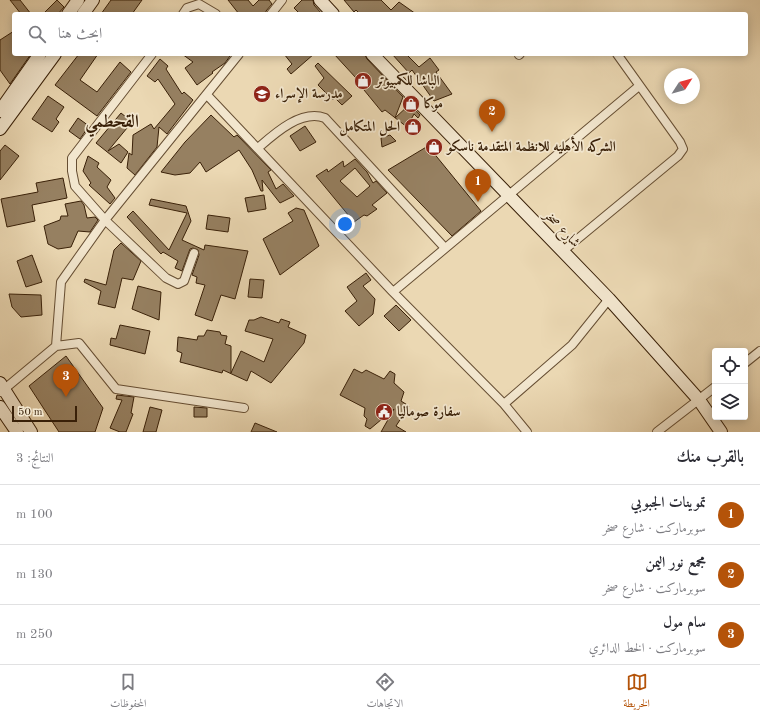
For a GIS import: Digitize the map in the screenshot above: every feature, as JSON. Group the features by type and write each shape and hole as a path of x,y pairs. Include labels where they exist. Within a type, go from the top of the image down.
{"street":[{"path":"69,12 78,0"},
{"path":"84,12 93,0"},
{"path":"273,12 282,0"},
{"path":"320,0 331,12"},
{"path":"184,12 187,8 199,4 213,12"},
{"path":"1,108 46,56"},
{"path":"0,129 46,56"},
{"path":"150,56 72,158 72,171 75,186 105,220 166,278 174,283 181,284 184,281 194,253"},
{"path":"56,346 61,282 105,220 237,56"},
{"name":"شارع صخر","path":"374,56 609,299 699,400 721,432"},
{"path":"563,252 678,156 683,149 680,142 618,56"},
{"path":"393,292 639,86"},
{"path":"207,95 393,292 504,404 527,432"},
{"path":"258,148 289,124 314,116 325,118 445,248"},
{"path":"504,404 572,345 609,299"},
{"path":"32,432 1,388 56,346 79,343 116,389 244,408"},
{"path":"748,361 760,351"},
{"path":"658,432 712,390"},
{"path":"0,407 17,432"}],"building":[{"path":"10,0 20,0 29,12 19,12"},
{"path":"57,0 64,7 60,12 45,12"},
{"path":"111,0 142,0 133,12 102,12"},
{"path":"228,0 248,0 253,6 259,0 269,0 272,4 266,12 237,12"},
{"path":"302,0 313,0 314,5 320,12 298,12 294,8"},
{"path":"344,0 381,0 391,10 399,2 413,12 358,12 356,10 354,12"},
{"path":"12,32 12,56 30,56 10,84 0,70 0,40"},
{"path":"77,56 97,56 80,80 97,92 120,62 131,72 97,116 55,85"},
{"path":"185,56 230,56 225,63 197,85 185,68 193,62"},
{"path":"286,56 312,56 291,74 287,69 292,64"},
{"path":"336,56 366,56 403,97 395,118 385,110 382,112 355,79 356,78"},
{"path":"394,56 408,56 419,67 430,58 439,70 436,72 452,94 434,101 412,70 409,73"},
{"path":"160,59 168,66 166,69 182,94 184,92 193,100 167,134 159,127 157,147 135,175 127,168 129,153 132,155 133,135 151,124 154,129 175,104 158,79 155,82 147,76"},
{"path":"318,63 352,96 342,105 335,98 333,100 318,85 324,78 315,66"},
{"path":"48,96 64,107 56,119 59,122 52,132 32,119"},
{"path":"410,104 420,115 418,118 414,114 407,127 395,118"},
{"path":"121,113 132,122 108,151 119,144 128,152 121,163 96,143"},
{"path":"211,115 234,137 237,135 271,170 268,172 276,189 283,184 294,196 280,203 262,180 263,191 261,191 252,170 239,150 206,172 200,162 190,173 175,175 161,172 185,142"},
{"path":"78,118 89,126 80,139 69,131"},
{"path":"305,126 316,142 300,151 290,136"},
{"path":"390,135 396,141 382,147 381,138"},
{"path":"5,145 19,156 0,180 0,151"},
{"path":"428,146 481,211 452,236 388,170"},
{"path":"88,156 99,163 97,167 111,180 107,187 115,198 110,204 89,185 91,183 83,171"},
{"path":"355,159 367,172 373,183 376,181 387,193 372,205 377,209 354,222 316,176 327,169 328,172 343,161 344,167","holes":["355,168 370,186 357,197 340,181"]},
{"path":"63,178 67,198 32,205 35,221 7,227 1,199 38,192 36,183"},
{"path":"264,195 266,209 248,212 245,198"},
{"path":"151,199 186,206 191,221 182,240 204,250 205,245 248,251 235,299 221,295 212,321 195,315 205,285 196,283 197,277 192,275 199,255 198,250 193,248 190,249 182,271 175,268 178,261 163,252 161,254 127,217 133,211 169,250 187,213 149,205"},
{"path":"81,201 84,205 87,218 95,217 98,220 90,232 78,231 71,247 58,249 48,244 44,226 60,220 61,216 68,216 65,204"},
{"path":"296,208 304,210 319,246 280,275 263,239 293,221 288,213"},
{"path":"208,215 230,218 228,232 206,229"},
{"path":"121,243 141,261 133,280 122,278 115,308 98,304 101,291 84,282 85,279 106,285 114,250"},
{"path":"32,255 42,282 26,287 17,261"},
{"path":"366,273 371,280 363,286 375,299 373,314 359,326 345,311 357,301 347,287"},
{"path":"250,279 264,280 262,298 248,297"},
{"path":"138,286 161,292 159,320 132,309"},
{"path":"9,294 41,295 42,315 21,317 12,307"},
{"path":"396,305 411,320 399,331 384,316"},
{"path":"261,317 279,323 281,319 290,322 288,327 306,335 304,343 271,383 251,371 247,381 223,370 222,373 180,362 182,353 177,351 178,337 197,340 198,336 204,336 207,330 220,332 221,335 227,336 225,344 231,346 231,373 241,351 264,362 273,339 245,331 249,320 254,320"},
{"path":"120,325 150,331 145,354 110,345 111,338 116,339"},
{"path":"66,356 103,408 95,432 59,432 29,386"},
{"path":"354,369 362,373 366,370 384,379 390,371 395,374 394,383 404,392 401,401 409,406 396,426 406,432 381,432 394,409 370,429 365,426 367,419 364,416 365,408 340,395"},
{"path":"117,395 134,397 131,413 133,414 126,432 120,432 110,428 122,400 116,399"},
{"path":"150,407 162,410 156,432 143,432"},
{"path":"194,407 207,408 207,417 194,417"},
{"path":"255,423 277,432 251,432"}],"place":[{"name":"الباشا للكمبيوتر","path":"363,81"},
{"name":"مدرسة الإسراء","path":"262,94"},
{"name":"موكا","path":"411,104"},
{"name":"الحل المتكامل","path":"413,127"},
{"name":"مجمع نور اليمن","path":"492,132"},
{"name":"الشركه الأهليه للانظمة المتقدمة ناسكو","path":"434,147"},
{"name":"تموينات الجبوبي","path":"478,202"},
{"name":"سام مول","path":"66,397"},
{"name":"سفارة صوماليا","path":"384,412"}],"district":[{"name":"القحطمي","path":"112,122"}]}
